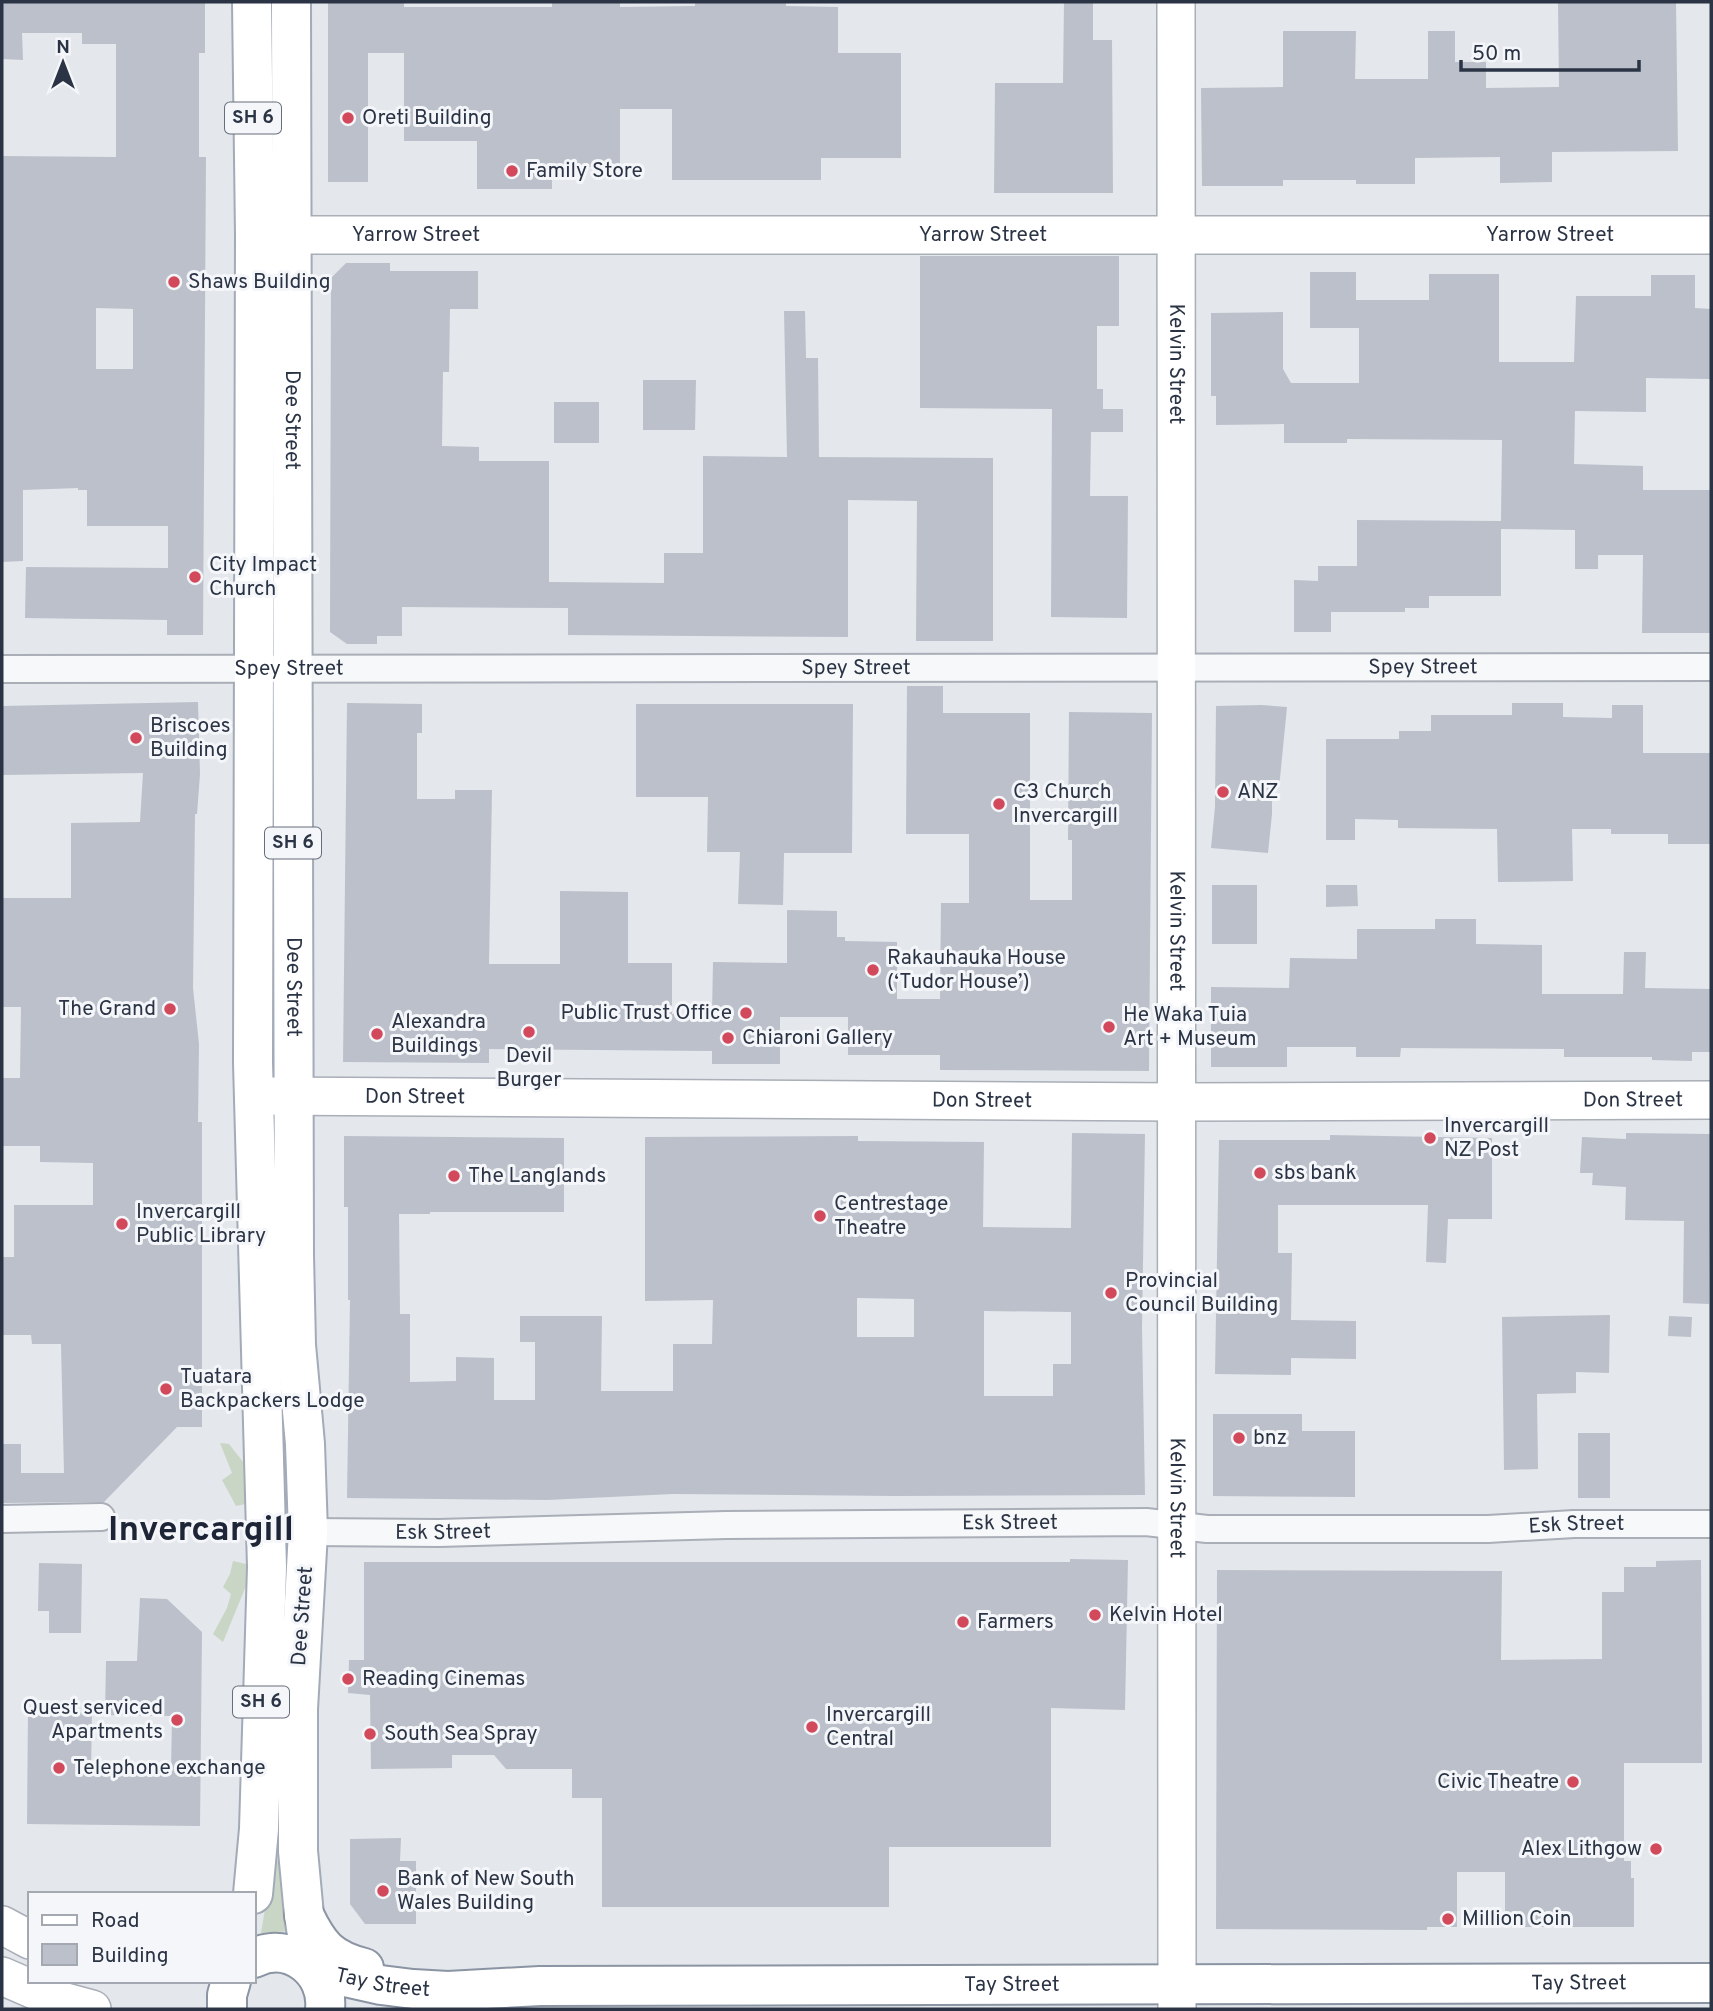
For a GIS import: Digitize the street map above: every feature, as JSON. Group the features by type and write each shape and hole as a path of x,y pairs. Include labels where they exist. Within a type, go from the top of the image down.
{"main road":[{"name":"Dee Street","path":"252,2 255,235 253,1097 267,1567 259,1829 253,1892"},
{"name":"Dee Street","path":"291,2 293,1255 308,1532 297,1744 299,1851 304,1915 314,1970 324,1987 326,2009"},
{"path":"304,1915 314,1937 327,1952 355,1966 415,1979 540,1986"},
{"name":"Tay Street","path":"256,1957 275,1952 290,1954 314,1970 380,1985 448,1991 540,1986 1177,1998 1711,1983"},
{"path":"227,2009 230,1983"}],"street":[{"name":"Kelvin Street","path":"1176,2 1177,1998"},
{"name":"Yarrow Street","path":"255,235 1711,235"},
{"name":"Spey Street","path":"2,669 1711,667"},
{"name":"Don Street","path":"253,1097 1177,1102 1711,1100"},
{"path":"2,1519 102,1517"},
{"name":"Esk Street","path":"308,1532 439,1533 726,1525 1132,1522 1207,1529 1488,1529 1574,1524 1711,1524"},
{"path":"2,1925 28,1939"},
{"path":"2,1976 55,1998 92,2009"}],"green space":[{"path":"220,1443 229,1444 244,1463 250,1503 236,1506 222,1480 232,1473"},
{"path":"233,1561 250,1565 248,1581 223,1642 213,1634 231,1594 223,1587"},
{"path":"269,1860 285,1861 291,1931 261,1933 268,1891"}],"building":[{"path":"2,2 205,2 205,53 199,53 199,157 206,157 203,635 167,635 167,620 25,618 26,567 168,568 168,526 87,526 87,490 23,490 23,561 2,562 2,156 116,157 116,44 82,44 82,33 22,33 23,60 2,59","holes":["96,308 133,309 133,369 96,369"]},
{"path":"328,2 404,2 404,7 552,7 552,2 620,2 620,7 695,6 695,2 786,2 786,6 838,7 838,53 901,53 901,158 821,158 821,180 672,180 672,109 620,109 620,167 552,167 552,189 477,189 477,141 404,141 404,53 368,53 368,182 328,182"},
{"path":"1064,2 1093,2 1093,40 1112,40 1113,193 994,193 995,83 1063,83"},
{"path":"1558,2 1676,2 1678,151 1552,152 1552,182 1500,183 1500,157 1415,158 1415,184 1356,184 1356,180 1283,180 1283,186 1202,186 1201,88 1283,87 1283,31 1356,31 1355,79 1428,79 1428,31 1455,31 1455,62 1486,62 1486,88 1559,87"},
{"path":"920,256 1119,256 1119,326 1097,326 1097,389 1103,389 1103,409 1123,409 1123,432 1091,432 1090,496 1128,496 1127,618 1051,617 1052,409 920,408"},
{"path":"346,263 390,263 390,271 478,271 478,309 450,309 449,372 443,372 442,446 479,447 479,461 549,461 549,582 664,583 664,553 703,553 703,456 787,457 784,311 805,311 806,358 818,358 819,457 993,458 993,641 916,641 917,501 848,500 848,637 568,635 568,608 402,607 402,636 377,636 377,644 347,644 330,632 331,278"},
{"path":"1310,272 1356,272 1356,300 1429,300 1429,274 1499,274 1499,362 1574,362 1576,296 1651,296 1651,275 1695,275 1695,308 1711,309 1711,379 1646,378 1646,412 1575,411 1574,464 1643,466 1643,490 1711,490 1711,633 1642,633 1643,555 1598,555 1598,569 1575,569 1575,530 1501,529 1501,596 1429,596 1429,608 1405,608 1405,612 1331,612 1331,632 1294,632 1294,580 1318,581 1318,566 1357,566 1357,520 1501,521 1502,440 1347,439 1347,443 1284,443 1284,424 1216,425 1216,396 1211,396 1211,313 1283,312 1283,369 1291,383 1359,383 1359,328 1310,328"},
{"path":"643,380 696,380 695,430 643,430"},
{"path":"554,402 599,402 599,443 554,443"},
{"path":"907,686 943,686 943,713 1030,713 1030,900 1072,900 1072,840 1068,840 1069,712 1152,713 1149,1071 940,1070 940,1055 848,1055 848,1017 780,1017 780,1064 712,1064 712,1051 489,1049 489,1063 343,1062 347,703 422,704 422,733 417,733 417,799 455,799 455,790 492,790 489,964 560,964 560,891 628,892 628,963 672,963 672,1014 712,1014 713,962 787,963 787,910 837,911 837,937 845,937 845,941 897,942 897,999 940,999 941,903 969,903 969,834 906,834"},
{"path":"198,702 200,774 195,814 193,988 199,1044 198,1122 202,1122 202,1427 177,1427 104,1502 2,1503 2,1444 21,1444 21,1473 64,1473 61,1344 32,1344 31,1335 2,1335 2,1257 14,1257 14,1205 93,1205 93,1163 40,1162 40,1146 2,1146 2,1078 20,1078 21,1007 2,1007 2,898 71,898 71,823 140,822 143,773 2,775 2,706"},
{"path":"1512,703 1563,703 1563,717 1612,718 1612,705 1643,705 1643,753 1711,753 1711,844 1668,844 1668,834 1611,834 1611,829 1572,829 1573,881 1498,882 1497,829 1398,828 1398,820 1355,819 1355,840 1326,840 1326,739 1399,739 1399,731 1431,731 1431,715 1512,715"},
{"path":"636,704 853,704 852,853 784,853 783,905 738,904 740,852 707,852 708,797 636,797"},
{"path":"1216,706 1287,707 1279,788 1272,787 1268,853 1211,848 1215,807"},
{"path":"1212,885 1257,885 1257,944 1212,944"},
{"path":"1326,885 1357,885 1358,906 1326,907"},
{"path":"1435,919 1476,919 1476,944 1542,945 1542,994 1623,994 1624,952 1646,952 1645,988 1711,989 1711,1052 1692,1052 1692,1061 1652,1060 1652,1057 1564,1057 1564,1049 1401,1048 1400,1057 1356,1057 1356,1047 1287,1047 1287,1067 1211,1067 1211,987 1289,988 1290,958 1357,959 1357,929 1435,929"},
{"path":"1072,1133 1145,1134 1142,1328 1145,1495 673,1494 547,1500 347,1498 350,1300 348,1207 344,1207 344,1136 564,1138 564,1212 399,1214 400,1314 410,1314 410,1382 456,1381 456,1357 494,1358 494,1400 535,1400 535,1342 520,1342 520,1316 602,1316 601,1391 673,1391 673,1344 712,1344 713,1300 645,1301 645,1137 858,1136 858,1141 984,1142 983,1227 1071,1228","holes":["857,1298 914,1299 914,1337 857,1337","984,1311 1071,1312 1071,1364 1053,1364 1053,1396 984,1396"]},
{"path":"1626,1133 1711,1134 1709,1304 1683,1303 1684,1221 1625,1220 1626,1187 1592,1185 1593,1173 1580,1173 1582,1137 1626,1139"},
{"path":"1330,1135 1492,1138 1492,1219 1448,1219 1446,1263 1426,1262 1428,1205 1278,1205 1278,1253 1292,1253 1291,1320 1356,1321 1356,1359 1291,1358 1291,1375 1215,1374 1219,1140 1330,1140"},
{"path":"1610,1315 1609,1373 1576,1372 1576,1393 1537,1394 1538,1469 1504,1470 1502,1317"},
{"path":"1669,1316 1692,1317 1691,1337 1668,1336"},
{"path":"1213,1414 1302,1414 1302,1431 1355,1431 1355,1497 1213,1496"},
{"path":"1578,1433 1610,1433 1610,1498 1578,1498"},
{"name":"Invercargill Central","path":"1070,1559 1128,1560 1125,1710 1051,1708 1051,1847 889,1847 889,1907 602,1907 602,1798 572,1798 572,1769 506,1769 494,1755 452,1755 452,1768 371,1769 370,1695 348,1693 349,1660 364,1660 364,1562 1070,1562"},
{"path":"1701,1560 1702,1763 1624,1763 1624,1861 1631,1861 1631,1878 1634,1878 1634,1927 1505,1927 1505,1872 1457,1872 1457,1927 1427,1927 1427,1930 1216,1929 1217,1570 1502,1571 1501,1660 1602,1659 1602,1592 1624,1592 1624,1567 1656,1567 1656,1561"},
{"path":"39,1563 82,1564 81,1633 49,1633 49,1611 38,1611"},
{"path":"140,1598 167,1599 202,1632 200,1826 27,1824 28,1711 92,1712 91,1771 171,1772 172,1716 105,1715 106,1661 137,1661"},
{"name":"Bank of New South Wales Building","path":"401,1838 400,1861 416,1861 416,1924 365,1924 350,1904 350,1839"}],"place":[{"name":"Oreti Building","path":"348,118"},
{"name":"Family Store","path":"512,171"},
{"name":"Shaws Building","path":"174,282"},
{"name":"City Impact Church","path":"195,577"},
{"name":"Briscoes Building","path":"136,738"},
{"name":"ANZ","path":"1223,792"},
{"name":"C3 Church Invercargill","path":"999,804"},
{"name":"Rakauhauka House (‘Tudor House’)","path":"873,970"},
{"name":"The Grand","path":"170,1009"},
{"name":"Public Trust Office","path":"746,1013"},
{"name":"He Waka Tuia Art + Museum","path":"1109,1027"},
{"name":"Devil Burger","path":"529,1032"},
{"name":"Alexandra Buildings","path":"377,1034"},
{"name":"Chiaroni Gallery","path":"728,1038"},
{"name":"Invercargill NZ Post","path":"1430,1138"},
{"name":"sbs bank","path":"1260,1173"},
{"name":"The Langlands","path":"454,1176"},
{"name":"Centrestage Theatre","path":"820,1216"},
{"name":"Invercargill Public Library","path":"122,1224"},
{"name":"Provincial Council Building","path":"1111,1293"},
{"name":"Tuatara Backpackers Lodge","path":"166,1389"},
{"name":"bnz","path":"1239,1438"},
{"name":"Kelvin Hotel","path":"1095,1615"},
{"name":"Farmers","path":"963,1622"},
{"name":"Reading Cinemas","path":"348,1679"},
{"name":"Quest serviced Apartments","path":"177,1720"},
{"name":"Invercargill Central","path":"812,1727"},
{"name":"South Sea Spray","path":"370,1734"},
{"name":"Telephone exchange","path":"59,1768"},
{"name":"Civic Theatre","path":"1573,1782"},
{"name":"Alex Lithgow","path":"1656,1849"},
{"name":"Bank of New South Wales Building","path":"383,1891"},
{"name":"Million Coin","path":"1448,1919"}],"district":[{"name":"Invercargill","path":"201,1531"}]}
